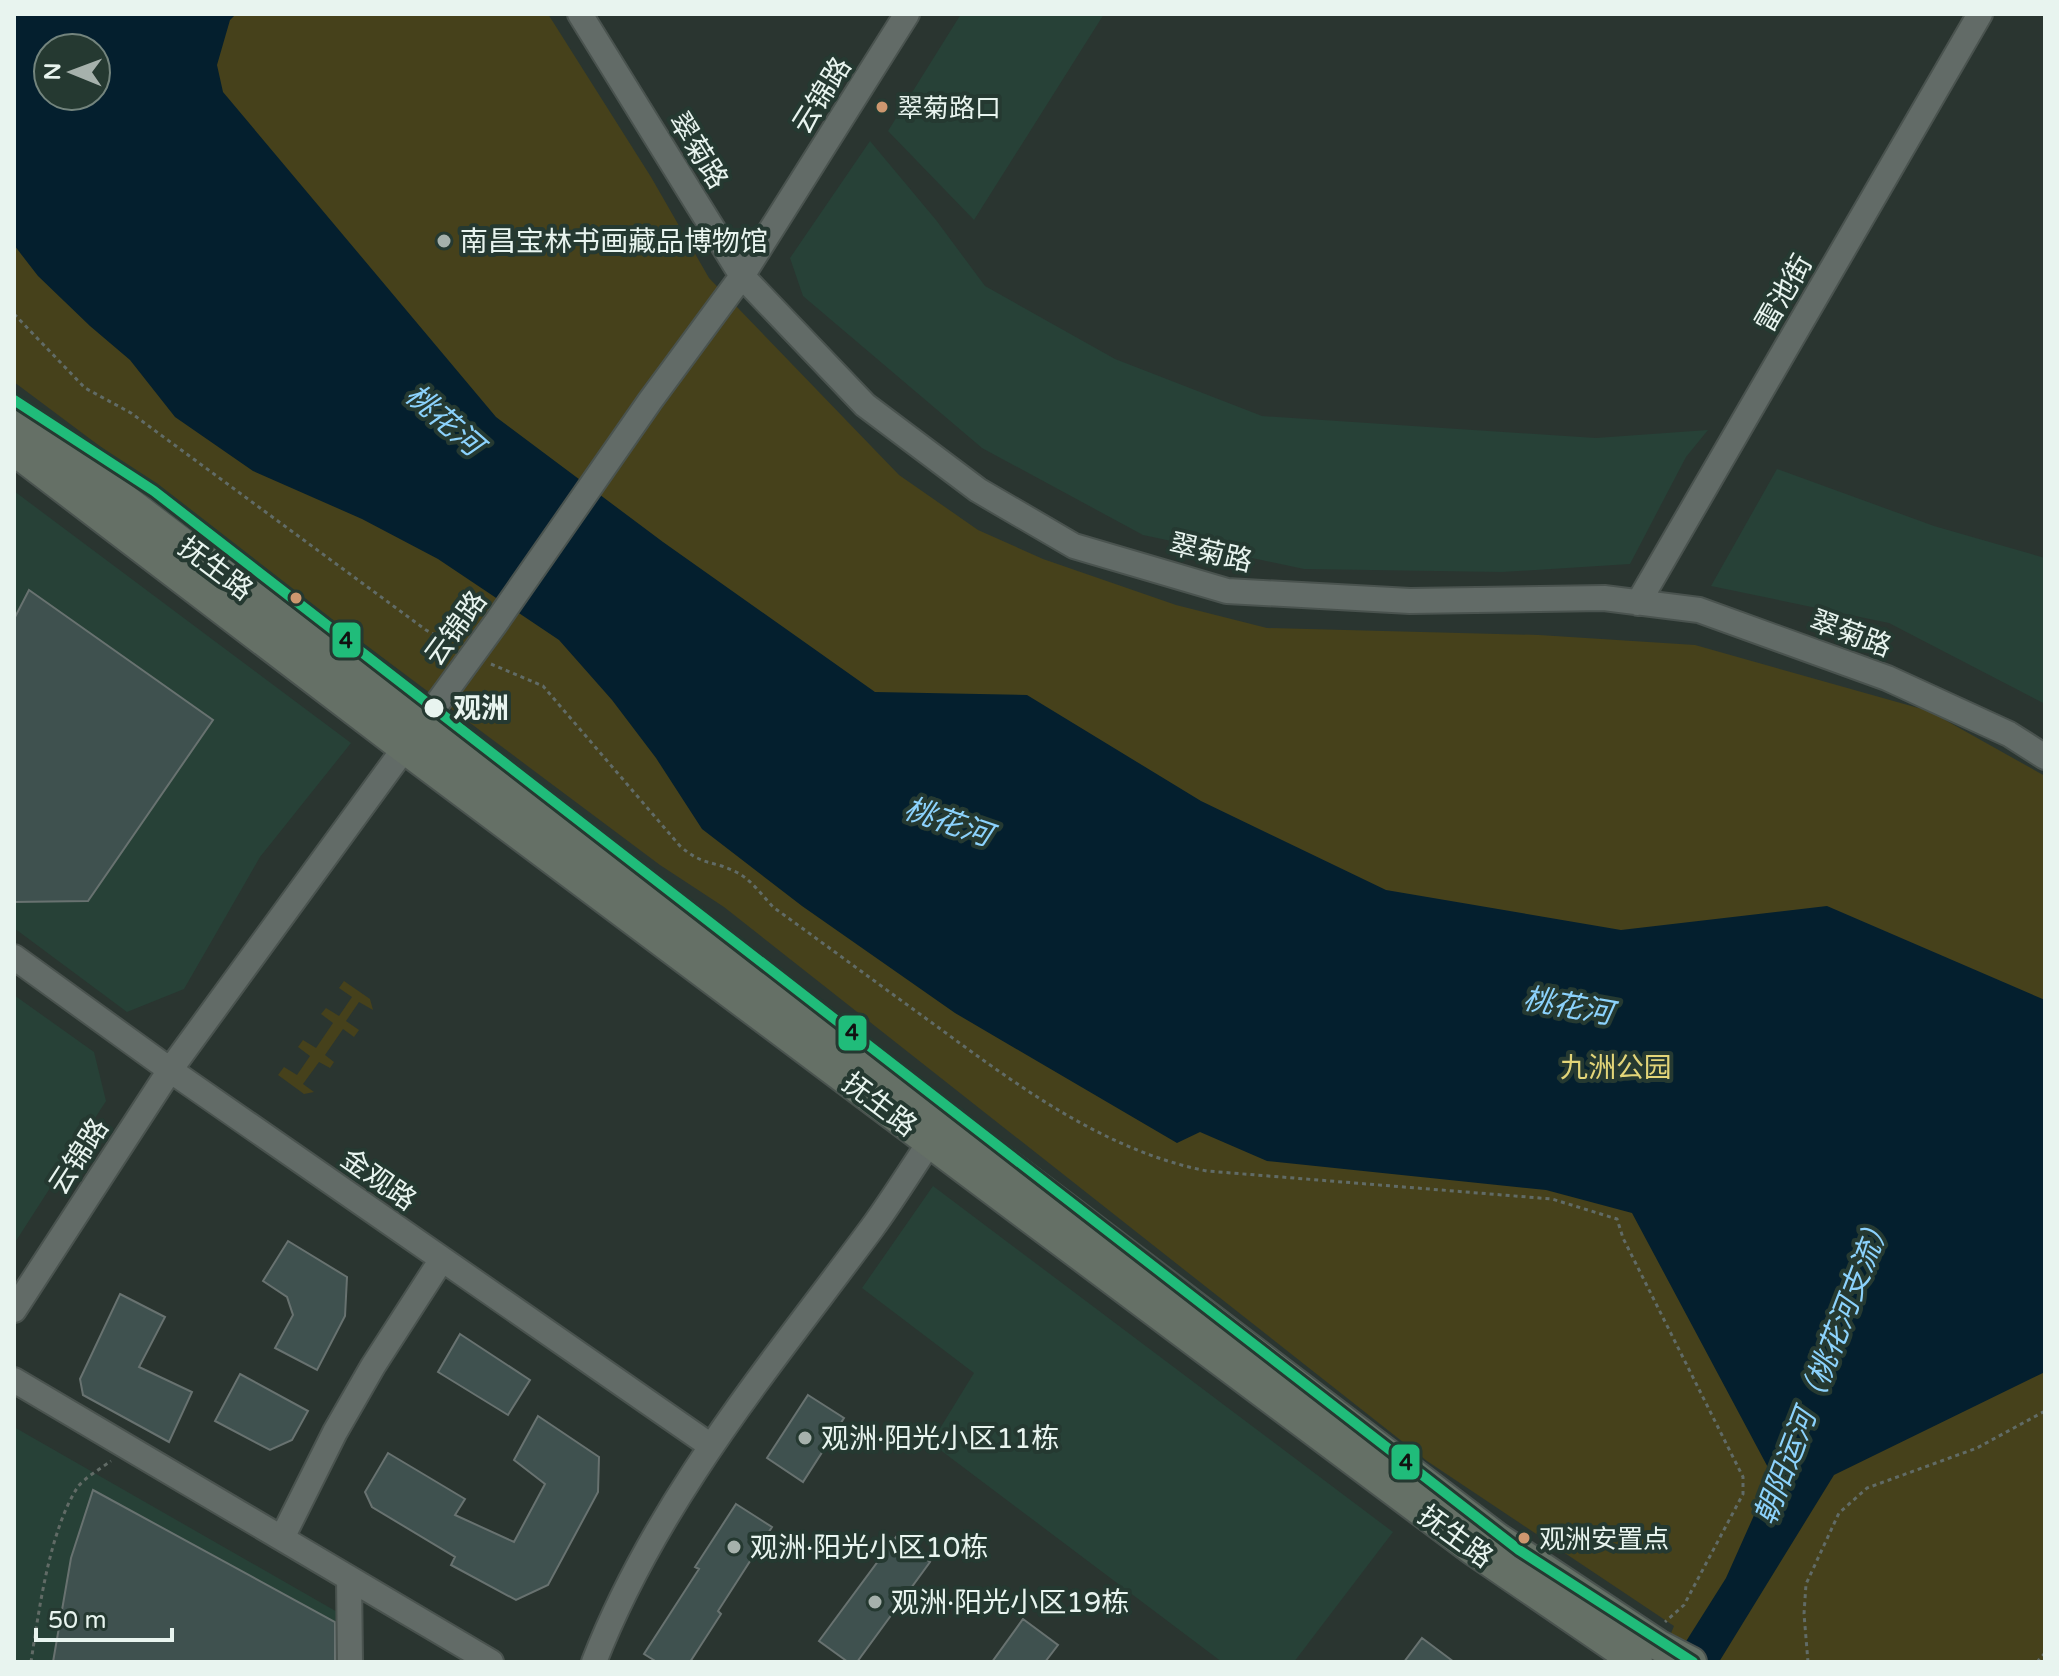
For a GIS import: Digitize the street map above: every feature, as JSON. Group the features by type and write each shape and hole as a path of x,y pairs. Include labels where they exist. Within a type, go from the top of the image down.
{"main road":[{"name":"抚生路","path":"16,421 412,736"},
{"name":"抚生路","path":"14,450 412,736 938,1130 1472,1549 1647,1648 1691,1662"}],"street":[{"name":"翠菊路","path":"580,14 742,276 865,405 978,490 1074,546 1227,591 1410,601 1604,598 1699,610 1887,678 2009,734 2045,757"},
{"name":"云锦路","path":"14,1310 170,1070 472,656 650,401 742,276 907,14"},
{"name":"雷池街","path":"1638,603 1980,14"},
{"name":"金观路","path":"14,957 170,1070 711,1446"},
{"path":"594,1662 636,1569 680,1492 786,1341 874,1225 938,1130"},
{"path":"282,1538 335,1432 442,1259"},
{"path":"14,1380 491,1662"},
{"path":"349,1578 350,1662"}],"path":[{"path":"14,314 85,388 131,413 426,630 472,656 543,686 680,846 695,859 732,870 747,879 773,907 1026,1092 1140,1153 1173,1164 1207,1171 1552,1199 1617,1219 1623,1238 1743,1477 1743,1494 1684,1605 1647,1648"},
{"path":"1811,1661 1804,1614 1806,1584 1839,1513 1867,1488 1977,1448 2045,1411"},
{"path":"31,1662 40,1607 60,1523 79,1486 128,1447"},
{"path":"2037,1662 2045,1653"}],"shaded area":[{"path":"961,14 1104,14 974,220 888,131"},
{"path":"870,141 936,220 985,286 1115,359 1262,416 1596,438 1708,430 1686,457 1630,564 1502,572 1304,569 1143,535 982,448 803,296 790,258"},
{"path":"1777,469 1934,526 2045,558 2045,704 1889,623 1711,586"},
{"path":"14,491 351,743 260,857 184,989 127,1012 14,928"},
{"path":"14,995 94,1052 106,1101 14,1244"},
{"path":"933,1186 1393,1532 1294,1662 1222,1662 931,1443 974,1373 862,1288"},
{"path":"14,1427 346,1617 347,1662 14,1662"}],"green space":[{"name":"九洲公园","path":"14,14 548,14 651,177 709,278 899,475 978,530 1043,559 1176,605 1267,628 1539,635 1695,645 1929,711 2045,776 2045,1662 1659,1662 1674,1626 1427,1461 724,907 660,865 14,382"},
{"path":"344,981 370,999 373,1010 359,1002 346,1021 359,1030 354,1037 343,1029 325,1055 334,1062 330,1068 319,1062 303,1084 314,1092 304,1094 278,1075 284,1067 297,1075 310,1056 298,1047 303,1040 316,1048 333,1023 321,1014 326,1008 339,1016 352,997 339,988"}],"water":[{"path":"14,14 236,14 230,20 217,65 223,92 496,417 663,542 875,692 1027,695 1201,801 1386,890 1621,930 1827,906 2045,1000 2045,1372 1834,1475 1719,1662 1673,1662 1726,1578 1772,1475 1632,1213 1546,1190 1267,1161 1200,1132 1177,1143 955,1013 802,906 702,829 656,758 612,700 559,640 438,559 362,519 253,471 175,417 130,360 38,276 14,245"}],"building":[{"path":"29,590 213,720 88,901 14,902 14,619"},
{"path":"288,1241 347,1277 345,1316 317,1370 275,1348 293,1315 287,1297 263,1281"},
{"path":"120,1294 165,1317 139,1367 192,1392 169,1442 83,1395 80,1379"},
{"path":"460,1334 530,1380 508,1415 438,1372"},
{"path":"240,1374 308,1411 292,1440 270,1450 215,1421"},
{"name":"观洲·阳光小区11栋","path":"808,1395 844,1418 803,1482 767,1458"},
{"path":"538,1416 599,1457 598,1492 548,1585 516,1600 451,1565 455,1557 372,1507 365,1492 388,1453 465,1499 455,1515 514,1542 545,1484 514,1460"},
{"path":"93,1490 335,1622 335,1662 53,1662 71,1558"},
{"path":"736,1504 772,1527 718,1611 721,1614 690,1662 657,1662 644,1654 699,1569 695,1567"},
{"name":"观洲·阳光小区19栋","path":"896,1537 930,1562 857,1662 848,1662 819,1641"},
{"path":"1023,1619 1058,1645 1045,1662 992,1662"},
{"path":"1422,1638 1454,1662 1404,1662"}],"transit line":[{"name":"4","path":"14,400 154,491 1519,1550 1693,1662"}],"place":[{"name":"翠菊路口","path":"882,107"},
{"name":"南昌宝林书画藏品博物馆","path":"444,241"},
{"name":"观洲","path":"434,708"},
{"name":"观洲·阳光小区11栋","path":"805,1438"},
{"name":"观洲安置点","path":"1524,1538"},
{"name":"观洲·阳光小区10栋","path":"734,1547"},
{"name":"观洲·阳光小区19栋","path":"875,1602"}],"water label":[{"name":"桃花河","path":"444,420"},
{"name":"桃花河","path":"948,822"},
{"name":"桃花河","path":"1568,1006"},
{"name":"朝阳运河（桃花河支流）","path":"1823,1369"}]}
